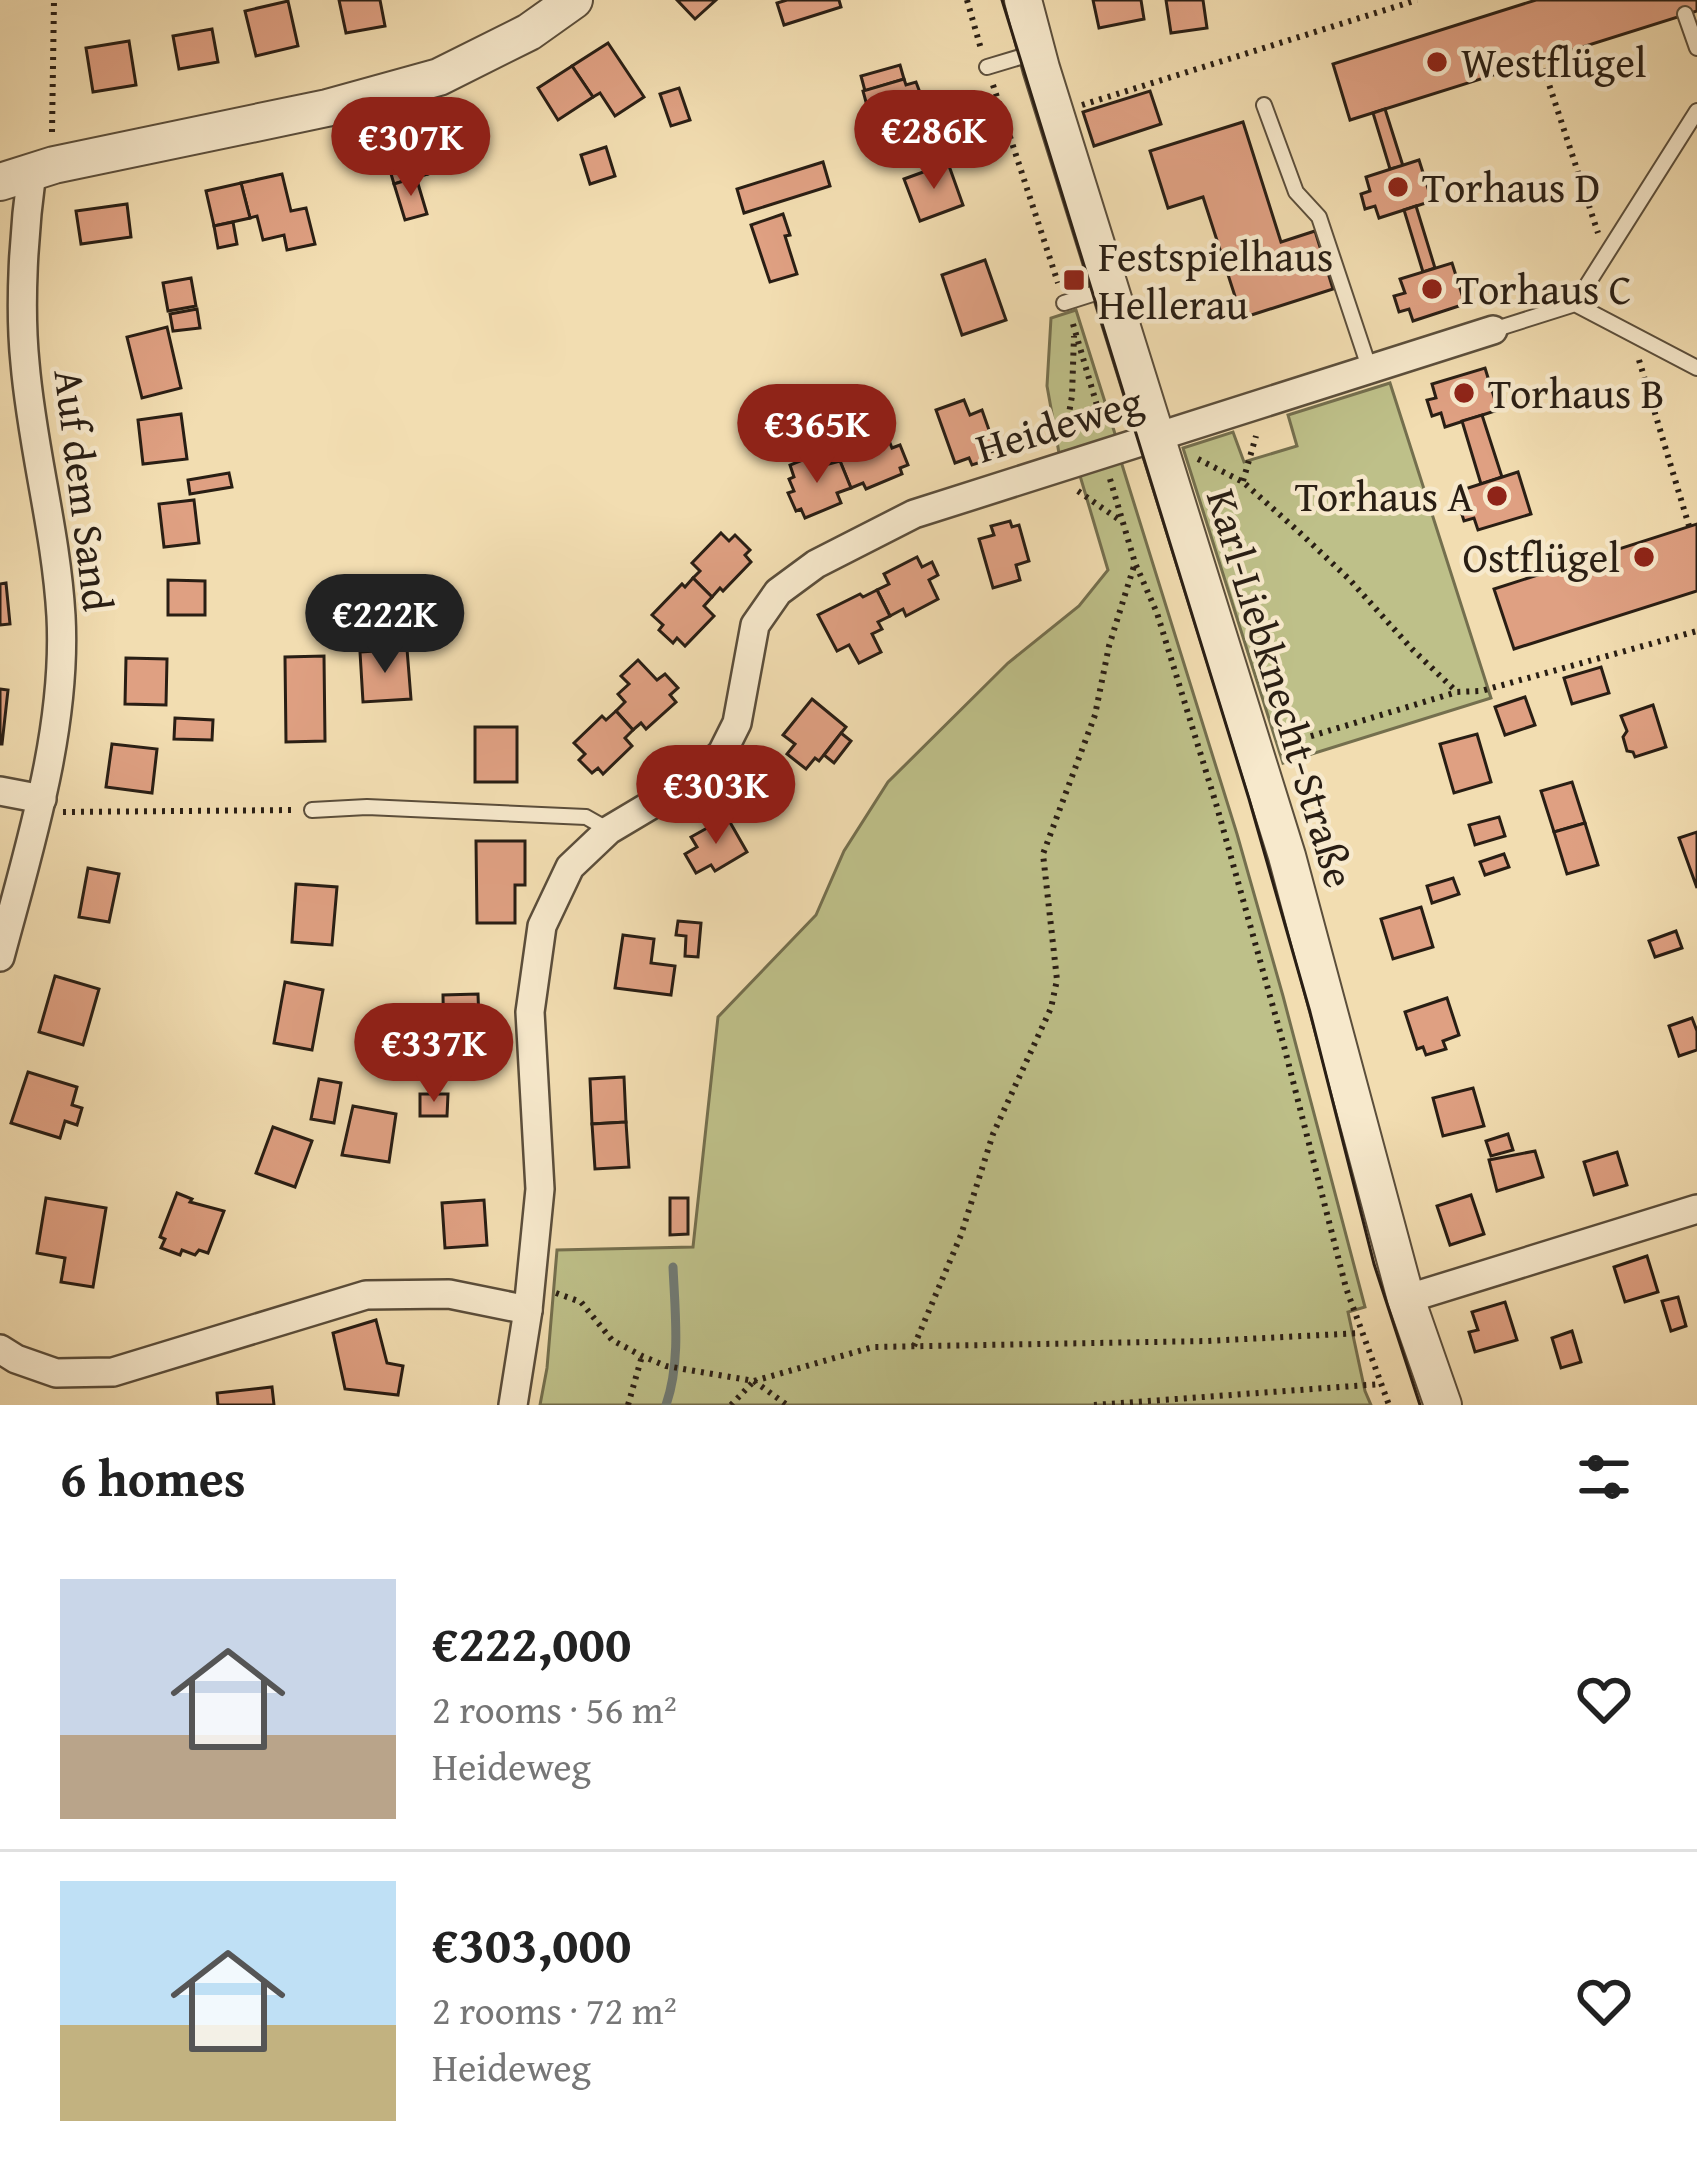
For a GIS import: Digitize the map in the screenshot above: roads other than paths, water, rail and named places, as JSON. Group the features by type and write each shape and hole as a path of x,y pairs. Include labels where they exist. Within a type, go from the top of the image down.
{"street":[{"path":"29,173 427,81 529,32 574,0"},
{"name":"Karl-Liebknecht-Straße","path":"1023,0 1287,856 1406,1299 1443,1405"},
{"name":"Auf dem Sand","path":"0,957 48,806 59,683 56,552 24,362 29,173"},
{"name":"Heideweg","path":"513,1405 539,1300 540,1189 530,1012 542,926 570,867 609,830 693,780 722,753 737,723 755,625 778,592 816,564 914,514 1493,331"},
{"path":"0,791 48,806"},
{"path":"1406,1299 1697,1209"},
{"path":"0,1349 16,1360 56,1373 112,1372 366,1295 539,1300"}],"lane":[{"path":"1685,14 1697,48"},
{"path":"987,67 1036,52"},
{"path":"1264,105 1296,192 1319,217 1370,370"},
{"path":"1493,331 1575,304 1697,111"},
{"path":"1064,303 1110,288"},
{"path":"1575,304 1697,368"},
{"path":"312,810 367,807 586,817 609,830"}],"waterway":[{"path":"666,1405 675,1354 673,1267"}],"tram line":[{"path":"1002,0 1249,799 1310,1012 1374,1264 1420,1405"}],"place":[{"name":"Westflügel","path":"1437,62"},
{"name":"Torhaus D","path":"1398,187"},
{"name":"Festspielhaus Hellerau","path":"1074,280"},
{"name":"Torhaus C","path":"1432,289"},
{"name":"Torhaus B","path":"1464,393"},
{"name":"Torhaus A","path":"1497,496"},
{"name":"Ostflügel","path":"1644,557"}]}
